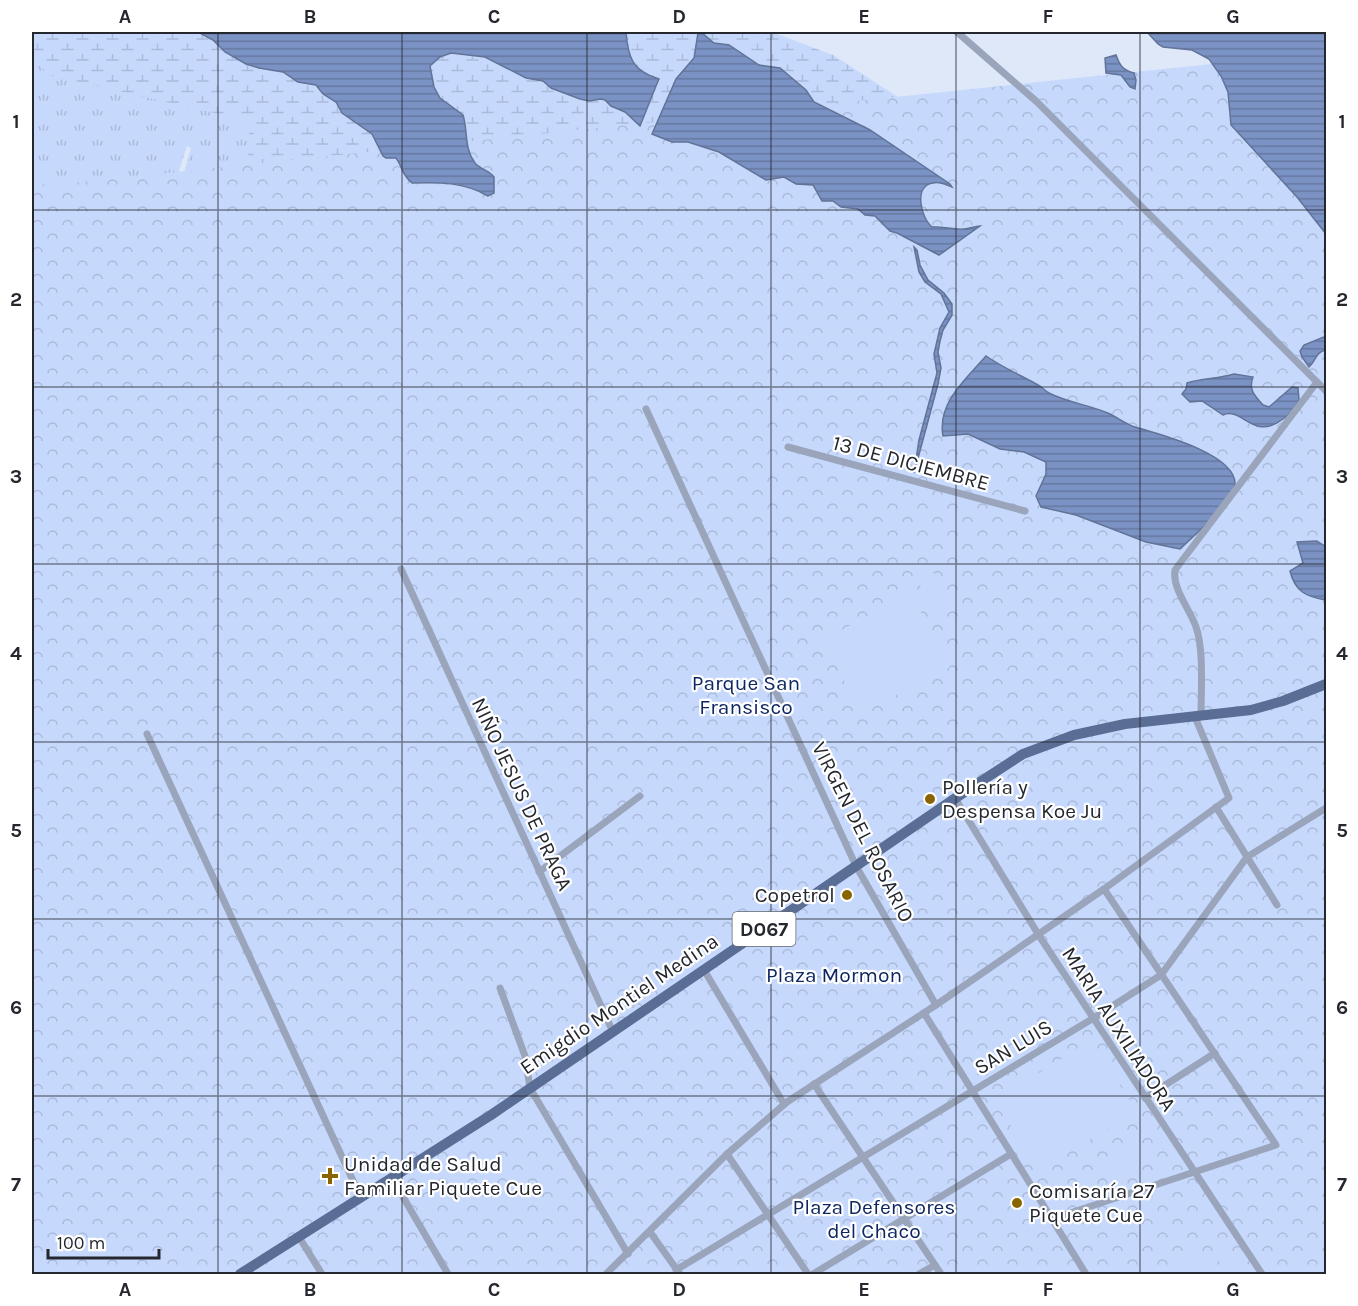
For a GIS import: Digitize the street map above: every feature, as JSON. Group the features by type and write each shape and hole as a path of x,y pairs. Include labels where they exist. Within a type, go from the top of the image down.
{"main road":[{"name":"Emigdio Montiel Medina","path":"240,1275 530,1088 1023,754 1062,739 1106,727 1251,710 1283,701 1326,684"}],"street":[{"path":"957,32 1036,101 1326,392"},
{"path":"606,1275 727,1154 784,1104 936,1005 1218,809 1229,798 1198,717 1199,641 1196,628 1176,583 1175,570 1317,382"},
{"name":"VIRGEN DEL ROSARIO","path":"646,409 856,866 936,1005"},
{"name":"13 DE DICIEMBRE","path":"788,447 1025,511"},
{"name":"NIÑO JESUS DE PRAGA","path":"401,569 613,1032"},
{"path":"147,734 361,1198"},
{"path":"539,872 640,796"},
{"name":"MARIA AUXILIADORA","path":"955,798 1092,1019 1262,1275"},
{"name":"SAN LUIS","path":"678,1272 768,1214 1161,975 1247,857 1326,808"},
{"path":"1218,809 1277,905"},
{"path":"1052,1219 1276,1145 1104,889"},
{"path":"704,969 784,1104"},
{"path":"500,988 525,1056 530,1088 628,1254"},
{"path":"924,1013 1086,1275"},
{"path":"1145,1098 1215,1053"},
{"path":"814,1084 941,1275"},
{"path":"727,1154 808,1275"},
{"path":"813,1275 1011,1154"},
{"path":"392,1178 448,1275"},
{"path":"650,1232 678,1272"},
{"path":"299,1237 322,1275"},
{"path":"919,1275 934,1264"}],"green space":[{"path":"32,32 236,59 274,199 177,197 191,148 187,146 174,186 32,292"},
{"path":"32,32 772,32 833,55 1012,171 248,165 250,121 48,75 32,55"},
{"name":"Parque San Fransisco","path":"1326,52 1326,1274 32,1274 32,187"},
{"path":"930,567 948,600 933,608 915,576"},
{"path":"911,593 950,667 861,713 823,640"},
{"path":"1092,1040 1136,1111 1039,1171 995,1100"},
{"path":"1134,1142 1145,1159 1110,1181 1099,1165"},
{"path":"1228,1243 1242,1274 1225,1274 1214,1250"},
{"path":"1210,1251 1218,1274 1180,1274 1176,1263"}],"shaded area":[{"path":"198,32 626,32 628,49 633,62 643,72 659,79 640,126 625,112 611,106 605,100 580,99 551,88 543,81 526,78 485,57 451,53 440,57 430,66 434,87 440,98 463,115 472,158 477,165 494,177 494,193 488,196 461,185 412,183 406,177 396,158 383,156 372,134 342,113 336,102 323,94 316,85 298,82 283,72 246,64"},
{"path":"701,32 714,43 729,45 759,65 780,68 806,90 814,102 870,130 950,184 952,187 933,183 927,185 923,190 922,210 932,227 966,229 980,226 939,255 890,231 875,216 865,215 858,209 841,207 833,201 822,201 813,185 796,184 784,177 766,180 719,152 688,142 672,142 652,134 676,79 694,58 698,33"},
{"path":"1147,32 1326,32 1326,234 1297,197 1231,125 1228,92 1221,76 1209,59 1192,50 1163,47"},
{"path":"1116,55 1122,67 1134,73 1135,89 1130,87 1121,75 1106,73 1105,58"},
{"path":"914,247 928,280 944,293 952,304 952,315 943,330 940,341 938,352 941,368 938,384 914,473 919,440 937,373 934,354 940,328 949,312 941,294 925,282 919,272"},
{"path":"1326,336 1326,352 1325,350 1319,353 1309,367 1300,351 1304,345"},
{"path":"986,356 1056,396 1103,411 1132,426 1193,446 1209,454 1231,472 1235,483 1228,499 1180,549 1146,542 1076,515 1041,507 1036,496 1046,474 1046,462 1024,452 1000,449 968,434 943,436 942,424 949,402"},
{"path":"1234,374 1253,377 1252,389 1263,405 1269,407 1292,387 1298,388 1299,400 1283,419 1264,427 1236,415 1223,415 1202,401 1190,402 1182,394 1187,383"},
{"path":"1317,541 1326,547 1326,600 1313,597 1299,589 1290,571 1303,563 1297,542"}],"place":[{"name":"Pollería y Despensa Koe Ju","path":"930,799"},
{"name":"Copetrol","path":"847,895"},
{"name":"Unidad de Salud Familiar Piquete Cue","path":"330,1176"},
{"name":"Comisaría 27 Piquete Cue","path":"1017,1203"}],"park label":[{"name":"Plaza Mormon","path":"834,975"},
{"name":"Plaza Defensores del Chaco","path":"874,1219"}]}
